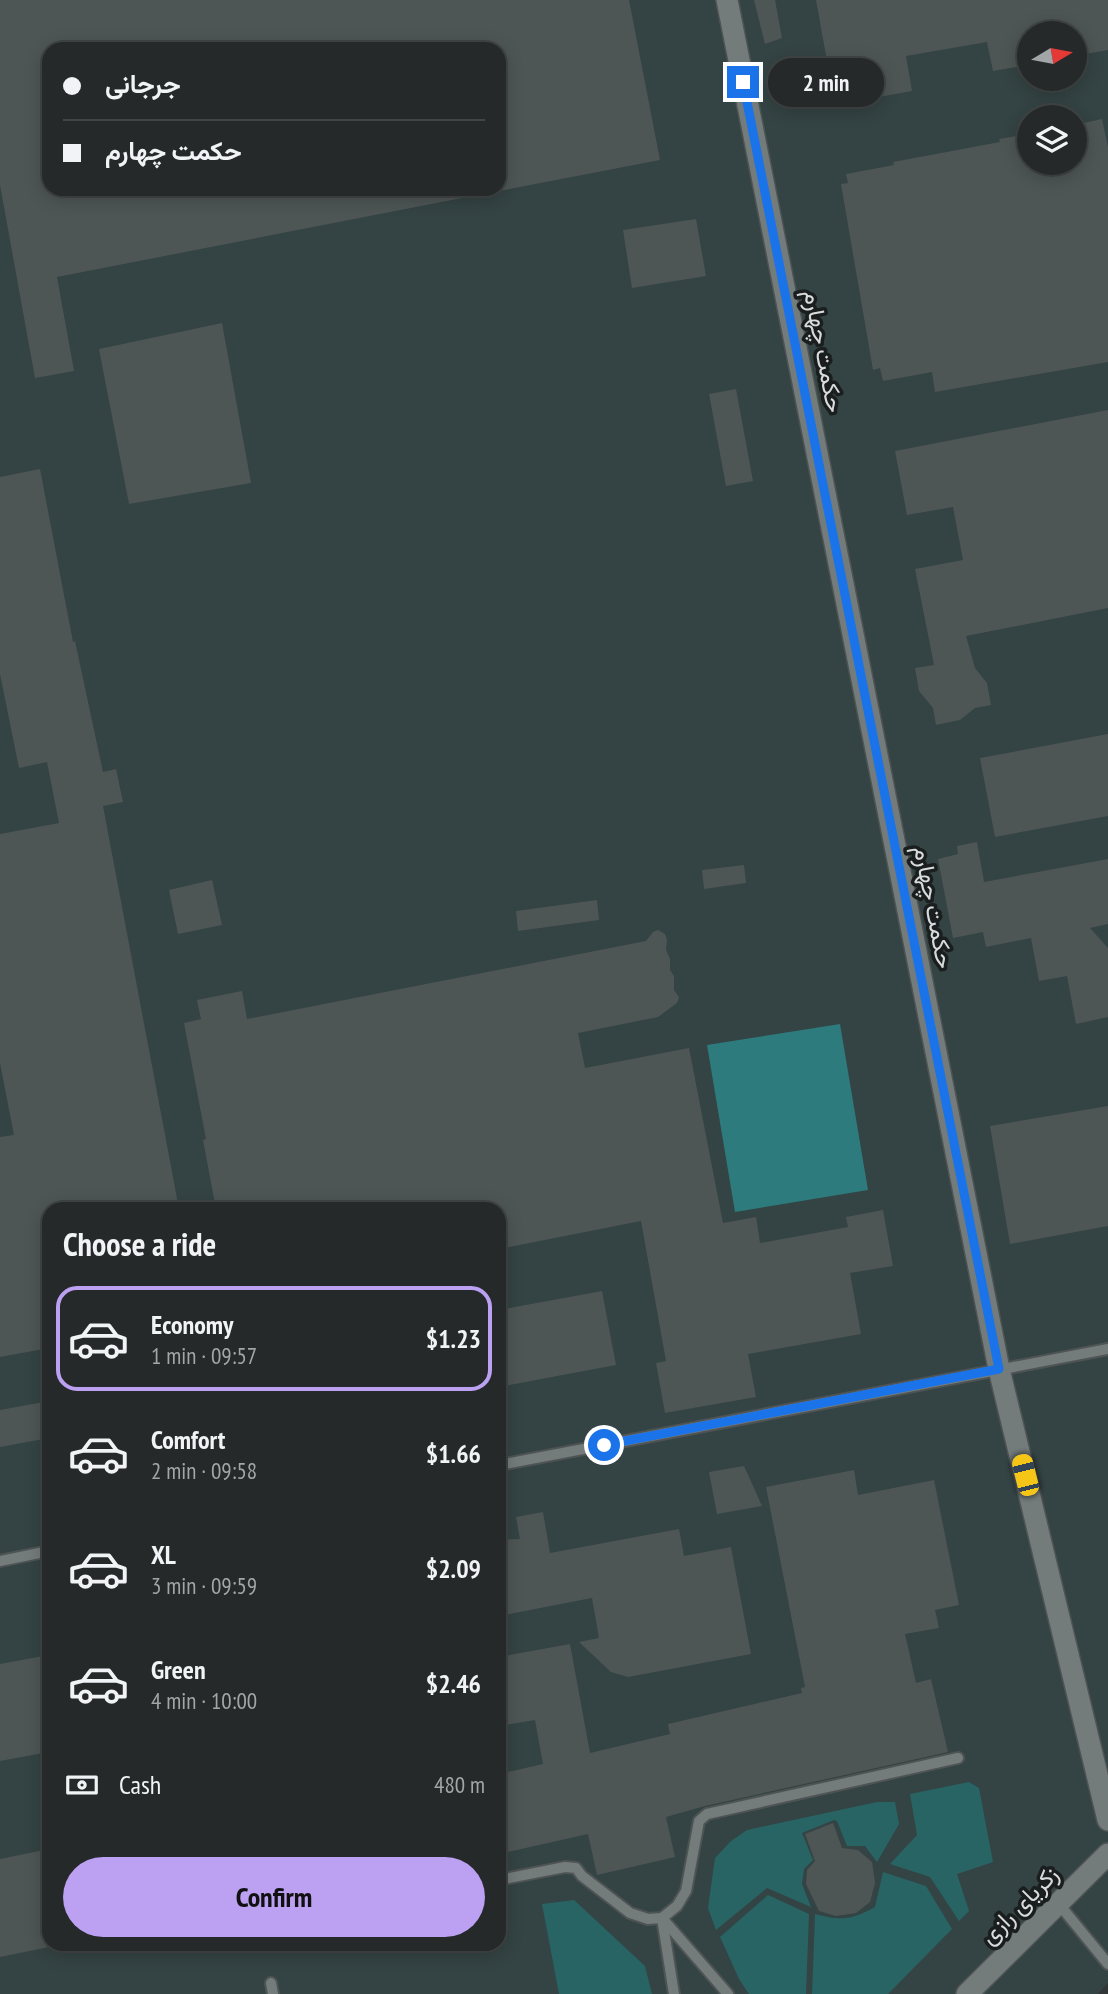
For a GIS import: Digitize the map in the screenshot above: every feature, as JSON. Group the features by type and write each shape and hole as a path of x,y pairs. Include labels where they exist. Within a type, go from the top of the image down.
{"street":[{"name":"حکمت چهارم","path":"727,0 999,1369 1108,1820"},
{"name":"زکریای رازی","path":"967,1994 1108,1854"}],"lane":[{"path":"506,1464 1108,1349"},
{"path":"0,1561 42,1552"},
{"path":"506,1879 565,1867 576,1868 582,1876 630,1913 648,1919 662,1918 677,1906 686,1891 699,1821 708,1814 958,1758"},
{"path":"1058,1903 1108,1964"},
{"path":"662,1918 674,1994"},
{"path":"662,1918 728,1994"}],"shaded area":[{"path":"0,0 1108,0 1108,1983 1098,1994 0,1994"},
{"path":"840,1024 868,1190 735,1212 707,1045"},
{"path":"969,1782 979,1788 993,1862 957,1874 969,1911 959,1921 930,1877 890,1864 917,1835 910,1794"},
{"path":"877,1802 895,1802 899,1824 877,1862 865,1846 847,1846 837,1821 802,1833 813,1860 804,1869 802,1884 811,1907 767,1888 716,1930 708,1908 715,1858 731,1841 747,1830"},
{"path":"883,1872 926,1886 952,1929 888,1994 812,1994 815,1914 846,1918 860,1915 875,1907"},
{"path":"768,1895 809,1914 806,1994 749,1994 739,1979 720,1937"},
{"path":"574,1900 645,1966 652,1994 559,1994 542,1904"}],"building":[{"path":"0,0 629,0 660,160 506,190 506,42 42,42 42,196 462,198 57,277 74,371 35,378 0,185"},
{"path":"754,0 775,0 782,38 765,44"},
{"path":"816,0 1108,0 1108,50 1087,54 1087,21 1017,21 1017,67 993,71 987,42 906,56 912,91 835,105"},
{"path":"1102,119 1108,147 1108,362 935,392 932,372 883,381 880,368 873,370 841,184 848,183 846,174 894,165 893,162 1000,142 999,139 1017,136 1017,175 1087,175 1087,122"},
{"path":"696,219 706,276 632,288 623,230"},
{"path":"222,323 251,483 129,504 99,349"},
{"path":"736,389 753,481 726,486 709,394"},
{"path":"1108,410 1108,608 966,636 975,668 987,683 991,705 975,708 960,720 936,725 933,708 919,691 915,668 934,665 915,569 963,560 953,507 907,515 895,451"},
{"path":"40,469 73,642 75,641 103,772 116,769 123,802 103,806 178,1202 42,1202 42,1349 0,1357 0,1137 14,1135 0,1063 0,834 59,823 47,762 19,768 0,674 0,477"},
{"path":"1108,734 1108,816 995,837 980,758"},
{"path":"977,842 984,882 1108,859 1108,924 1090,928 1108,948 1108,1017 1076,1024 1067,976 1039,981 1031,938 986,947 983,932 953,938 938,859 958,854 957,846"},
{"path":"744,865 746,883 704,889 702,870"},
{"path":"212,880 222,925 178,934 169,890"},
{"path":"597,900 599,920 518,931 516,911"},
{"path":"658,930 665,934 670,970 674,976 674,990 679,997 677,1003 658,1017 578,1033 585,1068 689,1048 723,1223 756,1217 760,1243 848,1227 846,1217 883,1210 893,1266 850,1273 861,1334 748,1354 756,1397 665,1413 656,1363 666,1361 641,1221 506,1248 506,1202 215,1202 184,1023 201,1019 197,1000 242,991 247,1019 646,941"},
{"path":"1108,1106 1108,1226 1010,1244 990,1126"},
{"path":"602,1291 616,1365 506,1386 506,1309"},
{"path":"42,1402 42,1439 0,1447 0,1410"},
{"path":"744,1466 762,1506 717,1514 709,1472"},
{"path":"854,1470 858,1495 934,1480 959,1605 935,1610 939,1628 905,1634 916,1683 931,1679 948,1752 666,1817 675,1857 597,1875 588,1834 506,1852 506,1772 543,1764 535,1720 506,1725 506,1656 570,1644 590,1753 670,1734 668,1724 802,1693 801,1688 805,1687 766,1487"},
{"path":"543,1512 550,1553 679,1529 684,1556 731,1547 751,1654 628,1677 611,1672 579,1642 599,1638 592,1598 506,1615 506,1540 520,1539 516,1517"},
{"path":"42,1656 42,1753 0,1761 0,1664"},
{"path":"833,1823 842,1848 858,1850 872,1862 875,1883 870,1902 856,1913 836,1916 819,1911 806,1884 807,1870 815,1861 805,1834"},
{"path":"42,1850 42,1948 0,1957 0,1859"}],"route":[{"path":"604,1445 999,1369 743,82"}]}
